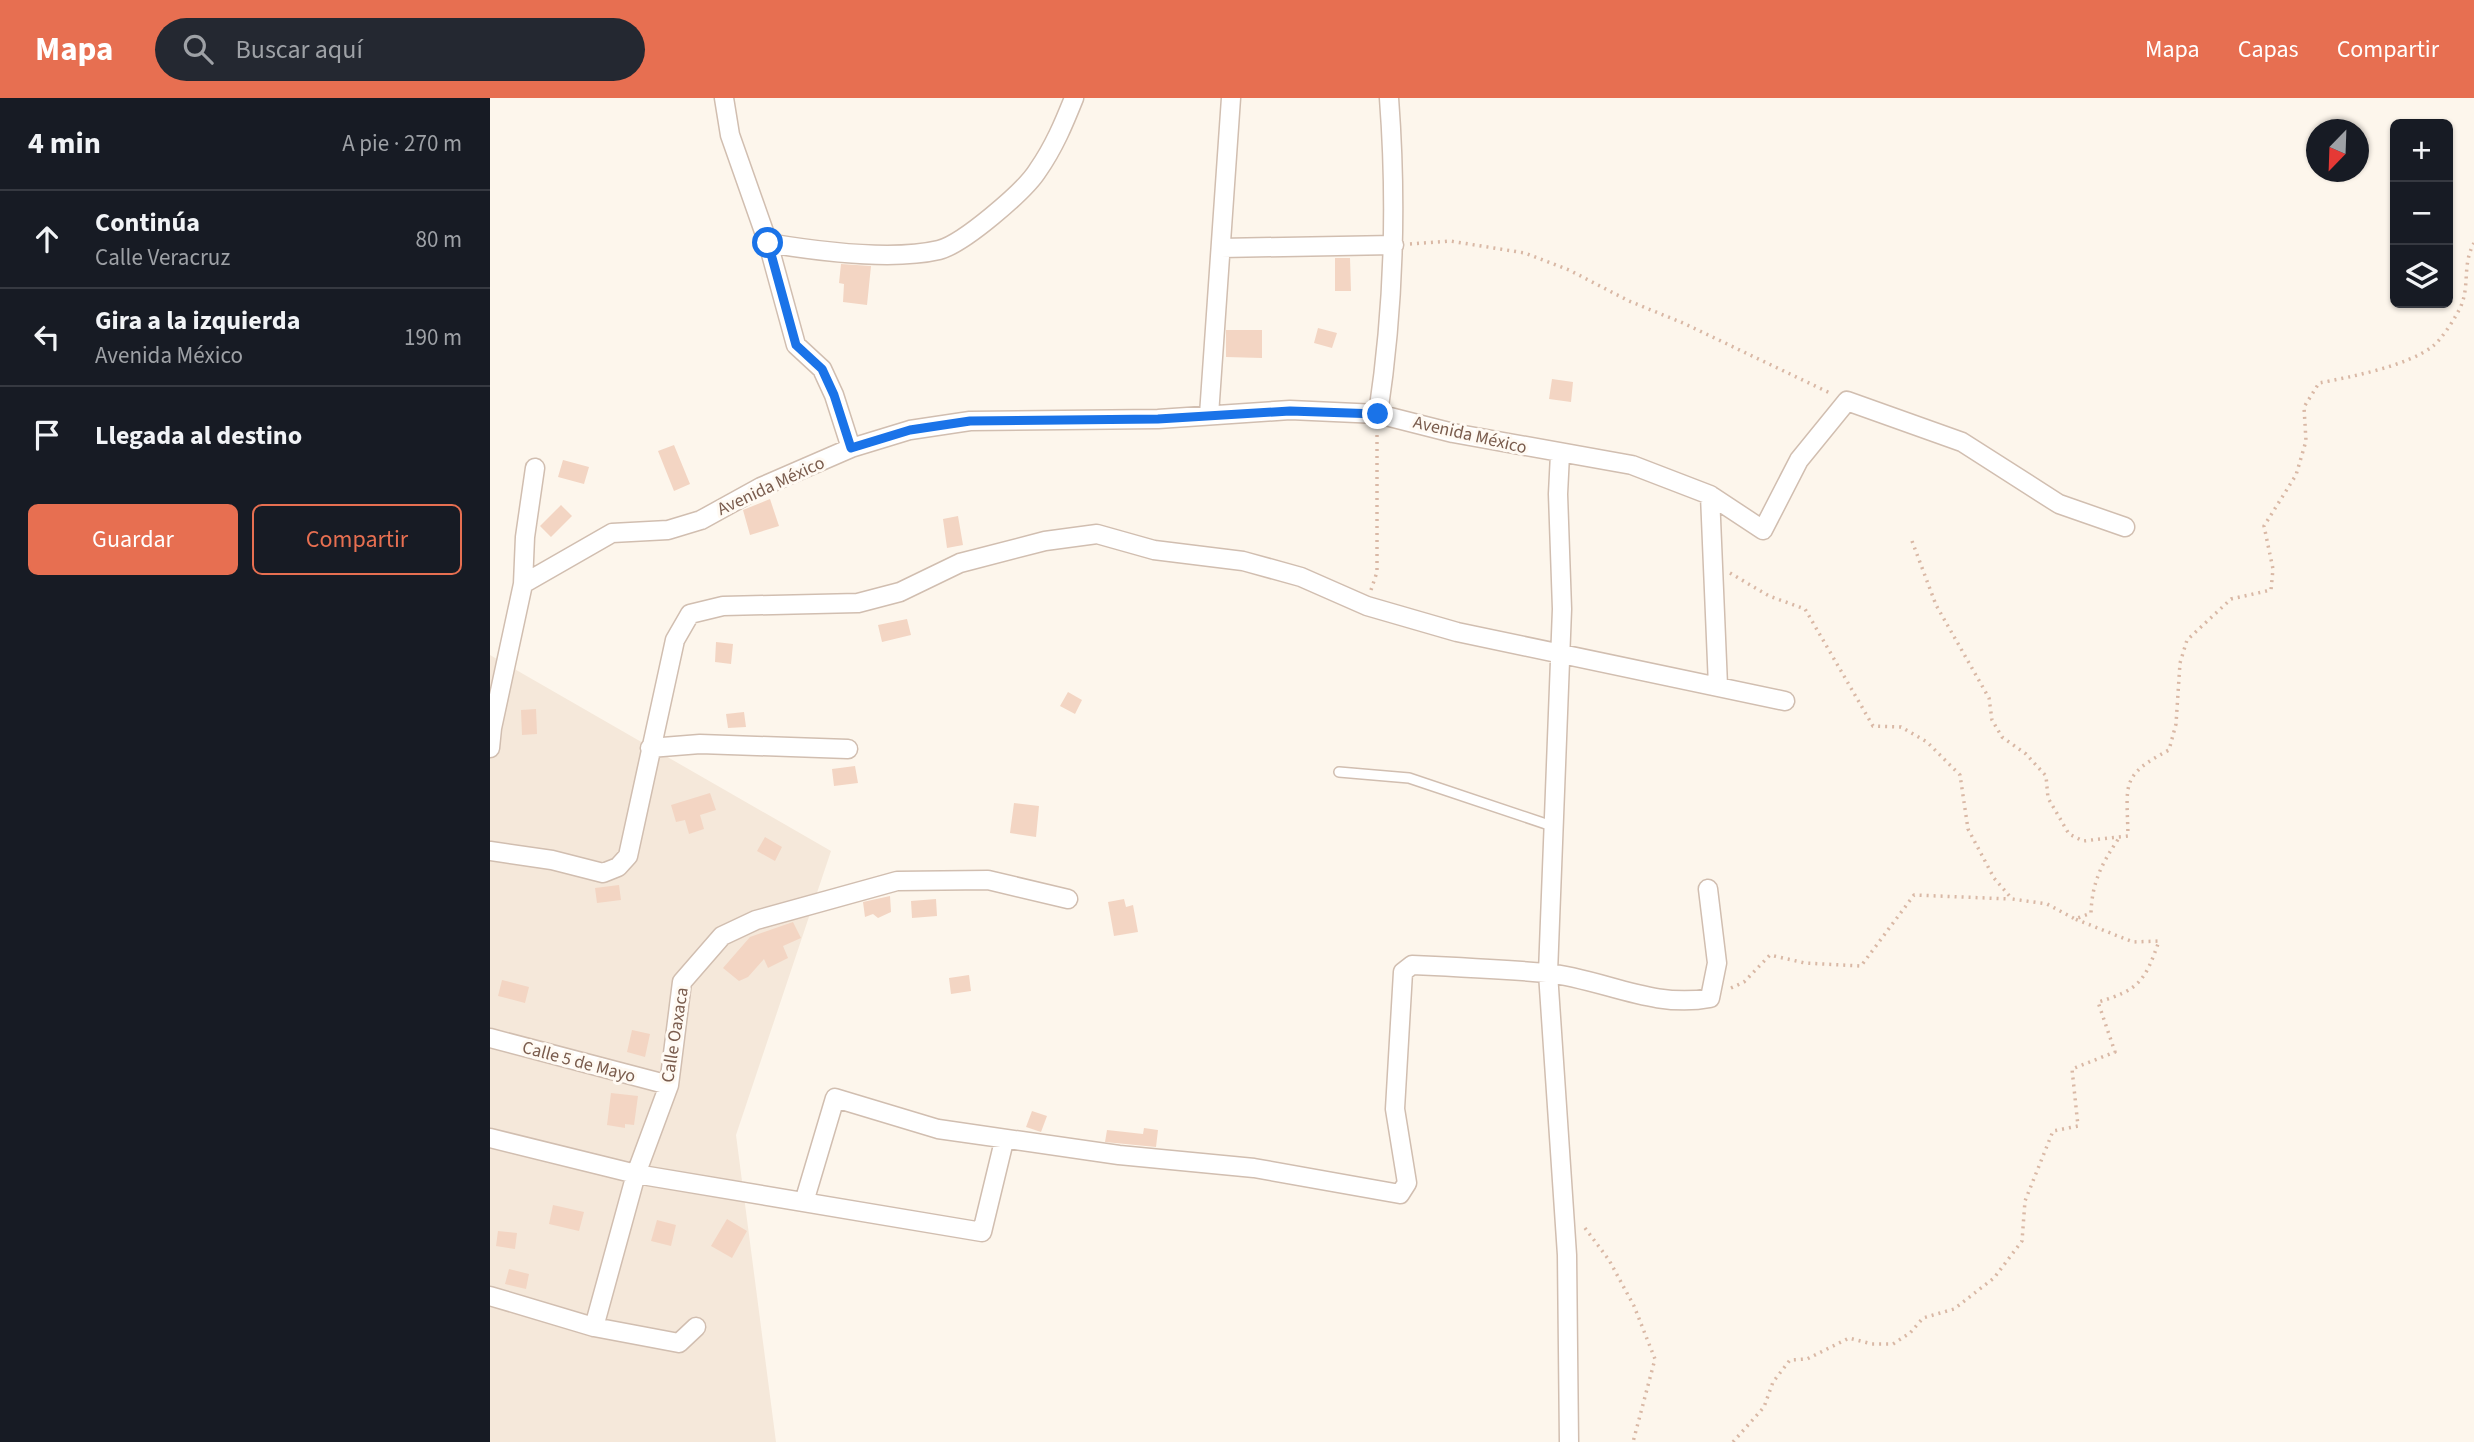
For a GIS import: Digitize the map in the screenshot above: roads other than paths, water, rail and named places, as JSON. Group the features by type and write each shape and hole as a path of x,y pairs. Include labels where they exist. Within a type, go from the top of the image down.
{"street":[{"path":"724,98 730,135 768,243 796,345 822,369 834,395 851,448"},
{"path":"768,243 855,252 941,250 977,228 1037,173 1058,137 1074,98"},
{"path":"1209,415 1231,98"},
{"path":"1378,414 1392,310 1394,244 1389,98"},
{"path":"1220,248 1394,244"},
{"name":"Avenida México","path":"523,584 612,533 668,530 701,520 761,487 851,448 910,430 970,421 1158,419 1290,411 1378,414 1560,454 1632,465 1710,495 1763,530 1799,460 1847,401 1962,442 2059,504 2125,527"},
{"path":"1560,454 1561,654 1548,973 1567,1255 1570,1442"},
{"path":"490,748 492,727 523,584 525,537 535,468"},
{"path":"1710,495 1717,686"},
{"path":"490,851 552,860 603,873 618,867 628,856 675,640 690,614 723,606 858,603 900,592 960,563 1045,541 1097,534 1154,550 1243,561 1301,577 1367,606 1457,632 1785,701"},
{"path":"650,748 701,744 848,749"},
{"name":"Calle Oaxaca","path":"594,1327 636,1174 668,1086 682,982 722,936 756,920 897,881 988,880 1068,899"},
{"path":"804,1202 835,1098 938,1129 1004,1141 1254,1168 1400,1194 1407,1183 1395,1109 1403,972 1412,965 1548,973 1656,999 1691,1002 1710,998 1717,963 1708,889"},
{"name":"Calle 5 de Mayo","path":"490,1038 668,1086"},
{"path":"490,1138 636,1174 982,1232 1004,1141"},
{"path":"490,1296 594,1327 679,1343 695,1327"}],"lane":[{"path":"1339,772 1409,778 1552,826"}]}
